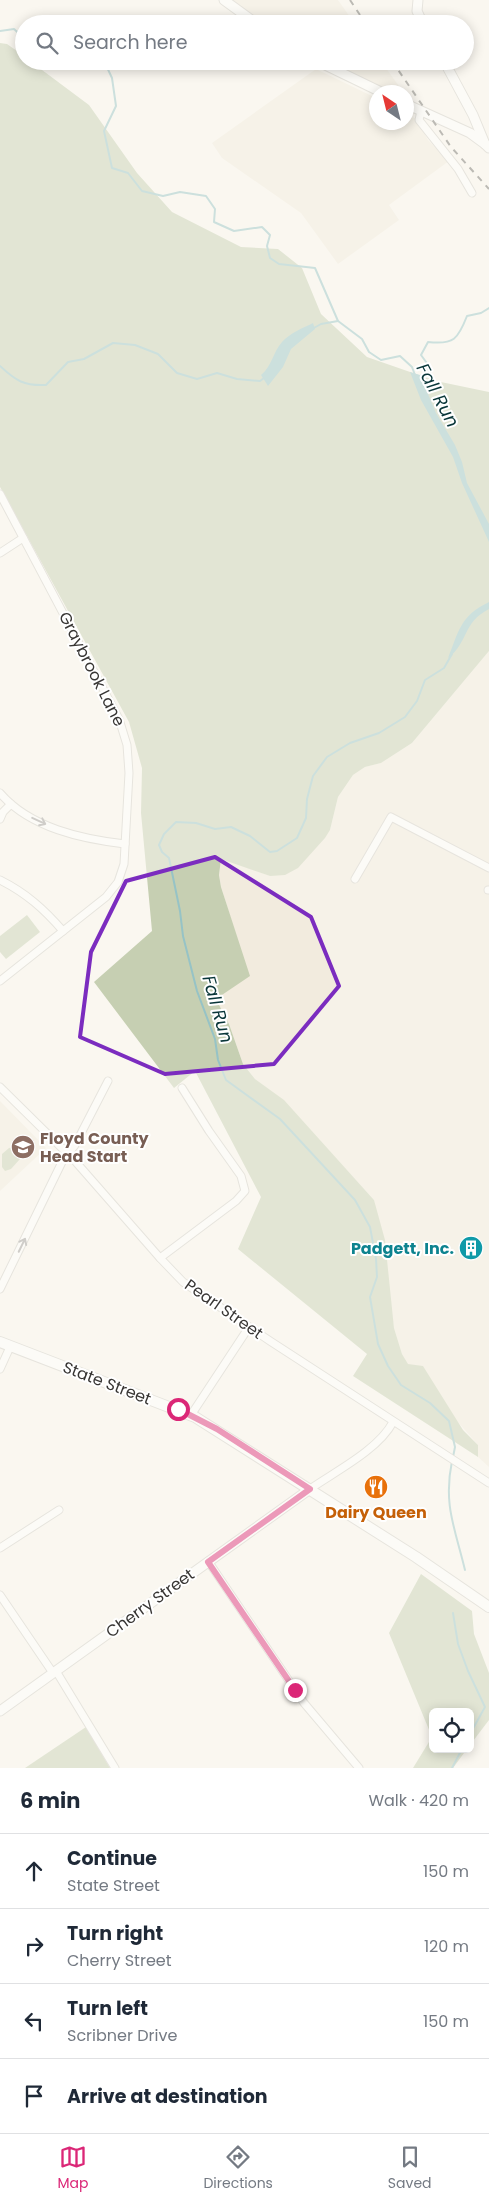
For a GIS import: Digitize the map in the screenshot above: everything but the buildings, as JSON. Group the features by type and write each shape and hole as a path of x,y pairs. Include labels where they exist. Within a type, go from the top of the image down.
{"main road":[{"name":"State Street","path":"0,1342 191,1415 217,1429 416,1557 489,1607"}],"street":[{"path":"224,0 245,15"},
{"path":"418,0 417,11 419,15"},
{"path":"336,70 369,86"},
{"path":"449,70 487,146"},
{"path":"414,108 470,133 487,146"},
{"path":"421,111 419,120 458,169 472,193"},
{"name":"Graybrook Lane","path":"0,494 112,704 124,732 129,773 124,864 118,882 113,890 0,981"},
{"path":"0,553 23,538"},
{"path":"0,793 11,804 36,820 56,828 125,844"},
{"path":"0,820 3,812 11,804"},
{"path":"354,879 391,817 489,868"},
{"path":"0,880 30,898 48,914 62,931"},
{"path":"0,1289 67,1154 80,1137 108,1081"},
{"name":"Pearl Street","path":"0,1087 67,1154 183,1282 489,1483"},
{"path":"160,1258 236,1201 245,1191 242,1176 209,1131 182,1088"},
{"path":"191,1415 249,1327"},
{"path":"0,1369 10,1347"},
{"name":"Cherry Street","path":"0,1711 378,1441 389,1431 394,1422"},
{"path":"0,1548 59,1510"},
{"path":"208,1562 304,1703 359,1768"},
{"path":"0,1595 54,1672 115,1768"}],"highlighted area":[{"path":"215,857 311,917 339,986 274,1064 165,1074 80,1037 91,952 126,881"}],"shaded area":[{"path":"230,0 338,0 349,15 250,15"},
{"path":"315,70 318,70 369,95 369,130 414,130 414,118 428,140 449,161 389,205 399,220 338,264 301,213 222,158 212,143"},
{"path":"348,70 387,70 398,85 377,85"},
{"path":"489,651 489,1467 478,1457 478,1445 407,1364 402,1354 394,1328 374,1200 284,1101 255,1079 243,1064 229,1024 216,999 249,976 221,887 219,875 221,858 270,876 330,830 338,797 353,775 365,767 381,763 412,743"},
{"name":"Floyd County Head Start","path":"0,1101 46,1148 0,1191"}],"green space":[{"path":"0,43 7,44 15,50 15,70 42,70 89,105 137,173 172,212 241,247 278,249 302,268 321,314 367,357 436,381 489,392 489,651 412,743 381,763 365,767 353,775 338,797 330,830 298,868 285,875 270,876 221,859 219,875 221,887 250,976 216,999 229,1024 243,1064 255,1079 284,1100 374,1200 385,1240 394,1328 402,1354 408,1364 423,1366 463,1430 478,1445 478,1457 353,1376 367,1354 238,1249 261,1197 195,1071 174,1088 94,982 152,931 141,813 142,768 129,722 0,487"},
{"path":"27,915 40,932 6,959 0,952 0,936"},
{"path":"18,1146 20,1159 11,1169 5,1171 2,1167 2,1154 9,1148"},
{"path":"421,1574 472,1611 474,1634 489,1673 489,1720 474,1740 474,1708 429,1708 429,1730 389,1633"},
{"path":"86,1727 110,1768 25,1768"},
{"path":"429,1742 429,1753 464,1753 453,1768 413,1768"}],"water":[{"path":"313,323 315,329 291,349 283,367 268,386 261,375 268,367 279,346 289,336"},
{"path":"410,372 420,375 436,413 455,445 462,462 467,483 489,524 489,542 462,483 453,457 421,400"},
{"path":"489,602 489,609 474,620 455,652 448,658 458,632 466,619 479,607"}],"waterway":[{"name":"Fall Run","path":"0,31 15,30"},
{"name":"Fall Run","path":"108,70 112,78 116,106 104,131 112,168 128,173 142,191 163,196 180,192 206,196 215,209 214,222 234,231 262,227 270,235 267,246 270,258 279,264 315,268 338,321 362,339 369,352 381,360 400,356 412,367 415,375"},
{"path":"418,377 424,374 429,366 421,355 428,342 437,343 454,339 461,330 467,316 481,313 489,308"},
{"path":"312,329 321,324 338,321"},
{"path":"0,366 21,382 32,385 46,385 68,362 84,359 113,343 135,345 158,354 177,373 197,379 217,373 237,379 260,381 264,378"},
{"name":"Fall Run","path":"452,654 444,668 425,680 417,701 405,717 379,733 350,743 327,757 313,776 307,799 306,818 297,838 277,851 270,852 250,836 231,827 215,829 196,823 176,822 164,834 159,845 162,852 169,858 183,936 197,991 215,1039 218,1060 226,1080 280,1119 355,1200 370,1227 376,1259 377,1277 370,1297 378,1344 388,1366 401,1385 430,1403 449,1421 455,1447 453,1457"},
{"name":"Fall Run","path":"452,1461 449,1491 451,1516 465,1570"},
{"name":"Fall Run","path":"453,1613 458,1644 485,1707 474,1727"},
{"name":"Fall Run","path":"452,1768 460,1753"}],"railway":[{"path":"350,0 360,15"},
{"path":"398,70 451,147 489,189"}],"place":[{"name":"Floyd County Head Start","path":"23,1147"},
{"name":"Padgett, Inc.","path":"471,1248"},
{"name":"Dairy Queen","path":"376,1487"}],"route":[{"path":"178,1409 217,1429 310,1489 208,1562 295,1690"}]}
